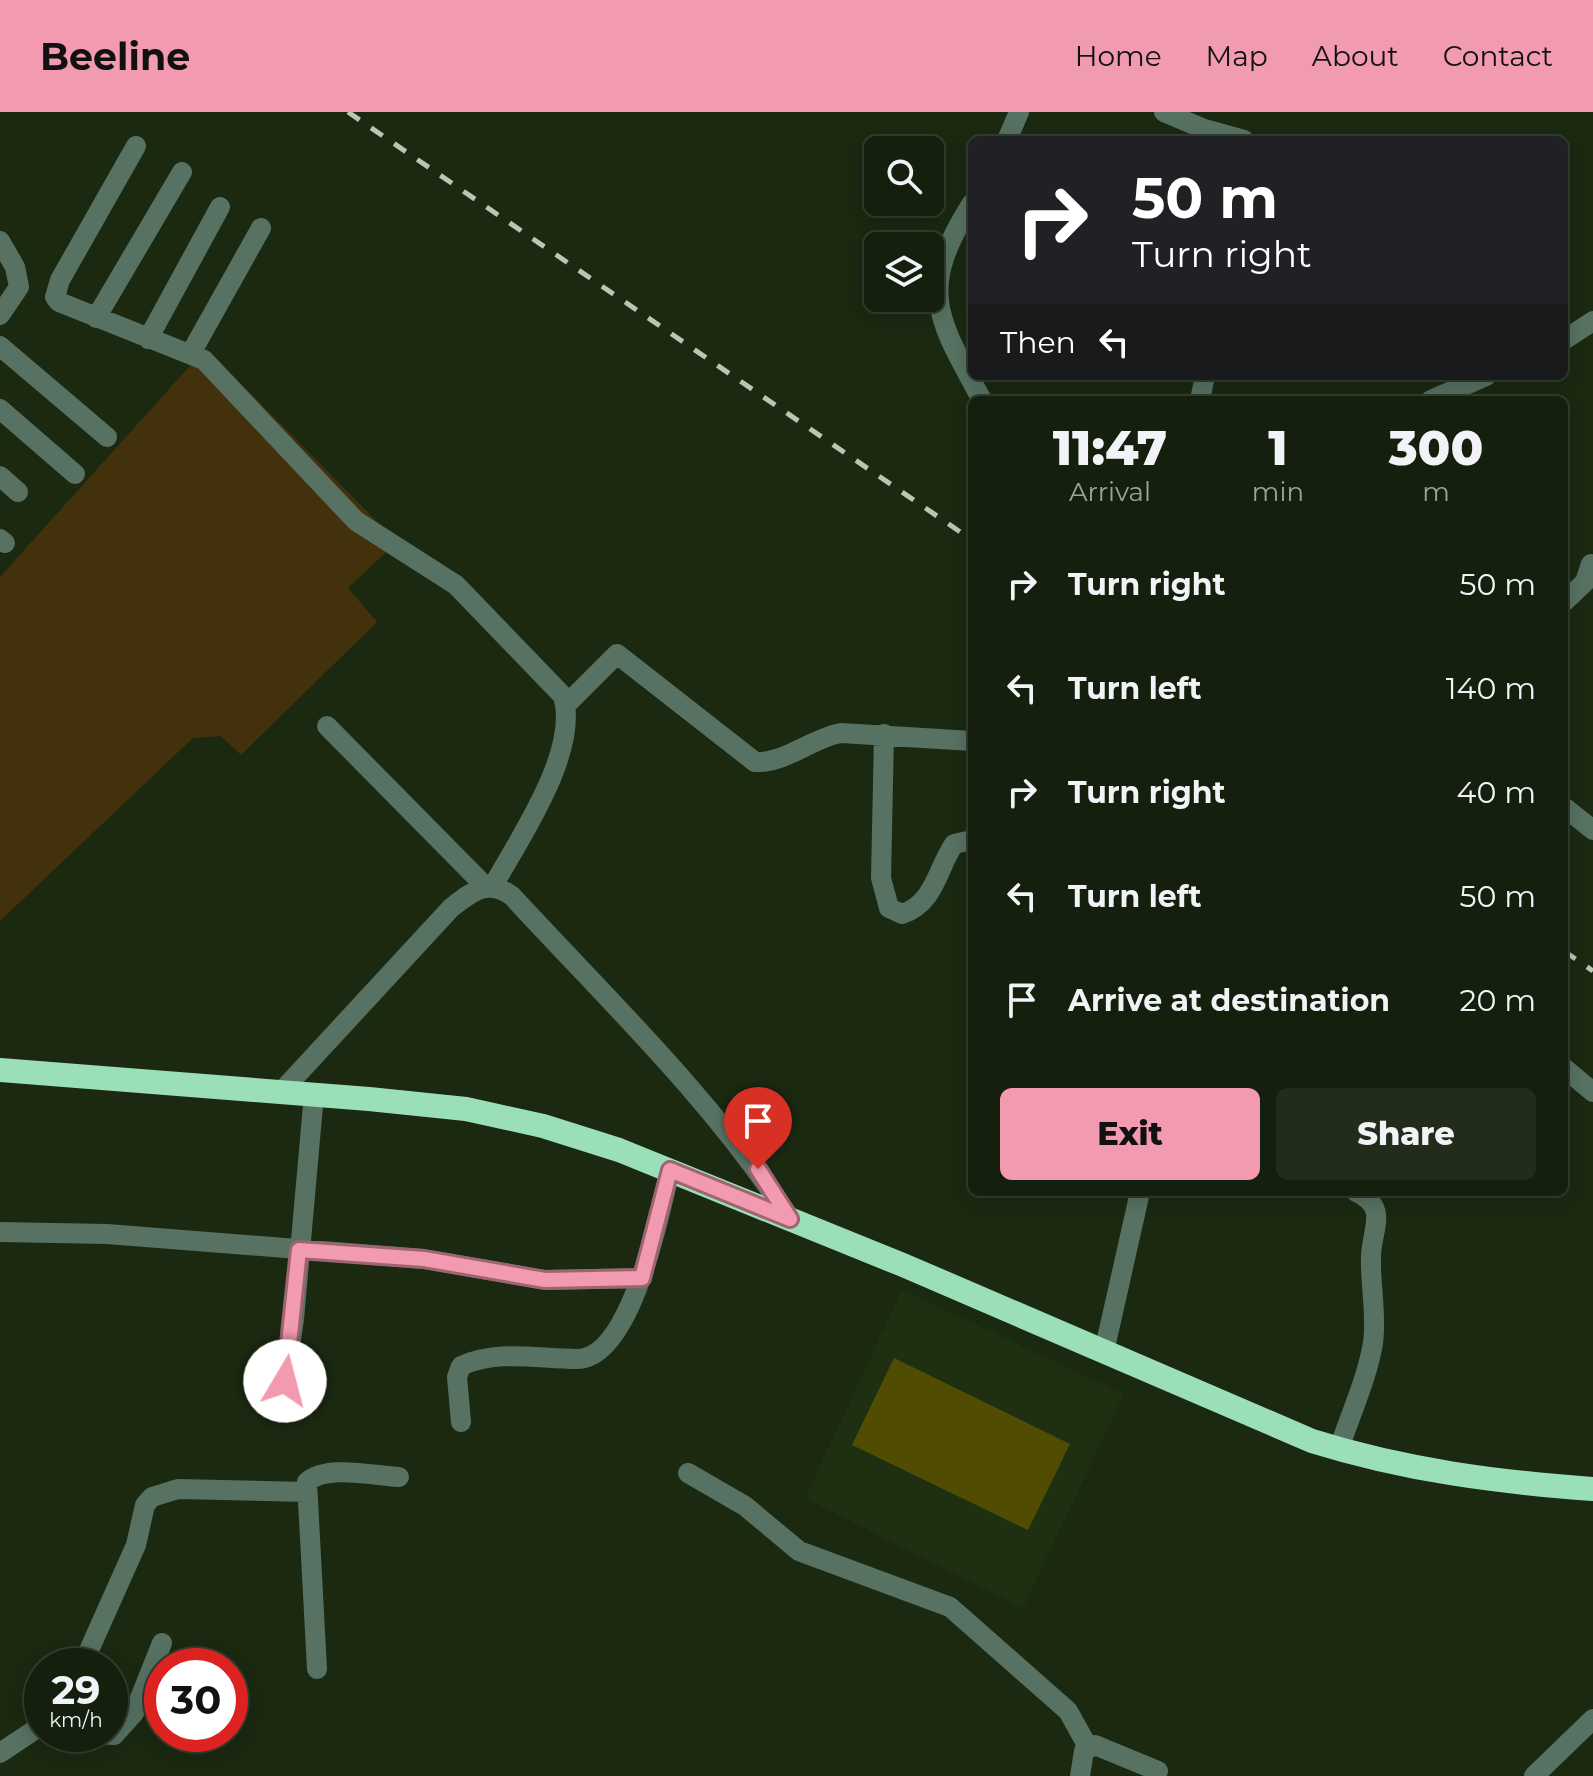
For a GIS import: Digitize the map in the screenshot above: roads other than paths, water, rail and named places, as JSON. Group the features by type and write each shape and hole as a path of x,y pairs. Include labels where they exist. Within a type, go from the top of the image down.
{"highway":[{"path":"0,1070 466,1109 543,1126 670,1170 1339,1449 1438,1474 1593,1489"}],"street":[{"path":"1009,136 1019,112"},
{"path":"1164,112 1229,136"},
{"path":"55,297 60,280 136,146"},
{"path":"96,318 182,172"},
{"path":"148,339 220,207"},
{"path":"968,209 948,241 940,262 938,288 949,337 968,373"},
{"path":"191,353 261,228"},
{"path":"0,241 15,267 19,287 0,315"},
{"path":"19,287 55,297 96,318 204,360 356,521 466,594 554,683 566,705 560,749 549,779 489,886 451,908 281,1092"},
{"path":"1568,338 1589,329"},
{"path":"0,346 107,437"},
{"path":"1440,396 1477,380"},
{"path":"0,409 75,474"},
{"path":"0,476 18,492"},
{"path":"1568,598 1585,582 1591,564"},
{"path":"566,705 617,654 755,762 775,759 824,736 884,734 968,741"},
{"path":"327,726 489,886 512,896 745,1152 790,1219"},
{"path":"884,734 881,878 889,908 902,914 917,906 939,879 954,844 968,841"},
{"path":"1578,810 1593,830"},
{"path":"1568,1071 1593,1092"},
{"path":"282,1403 314,1094"},
{"path":"461,1422 457,1377 461,1366 527,1354 574,1359 594,1356 606,1346 642,1278 670,1170"},
{"path":"1104,1352 1139,1196"},
{"path":"1339,1449 1369,1360 1374,1326 1371,1256 1376,1210 1365,1196"},
{"path":"0,1232 107,1234 424,1259 545,1280 642,1278"},
{"path":"688,1473 745,1506 799,1551 950,1607 1068,1711 1088,1747"},
{"path":"317,1669 307,1482 321,1475 399,1477"},
{"path":"90,1648 136,1545 145,1505 152,1497 178,1489 306,1492"},
{"path":"128,1723 162,1643"},
{"path":"1534,1776 1593,1719"},
{"path":"0,1753 24,1737"},
{"path":"1088,1747 1103,1746 1158,1771"},
{"path":"1080,1776 1082,1759 1088,1747"}],"railway":[{"path":"348,112 968,537"},
{"path":"1568,954 1593,971"}]}
